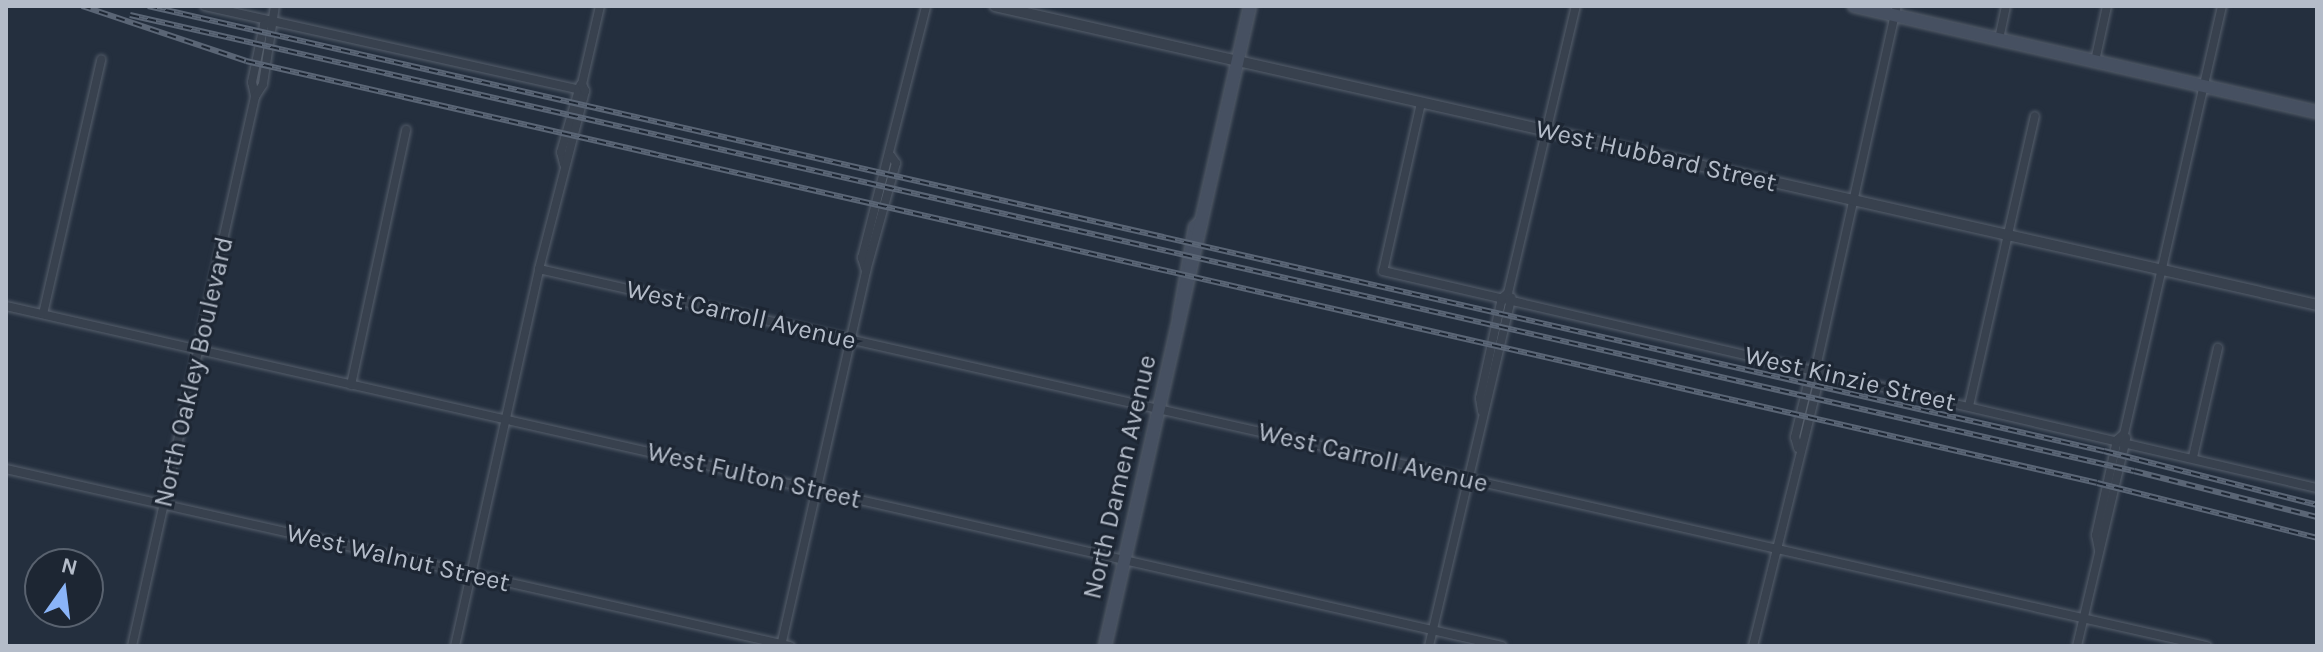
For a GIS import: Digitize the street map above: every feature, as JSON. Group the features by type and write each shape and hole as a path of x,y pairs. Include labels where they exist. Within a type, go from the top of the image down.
{"main road":[{"name":"North Damen Avenue","path":"1105,646 1179,317 1189,290 1201,222 1250,6"},
{"path":"1854,6 1896,11 1999,39 2317,112"}],"street":[{"path":"205,6 581,88"},
{"name":"North Oakley Boulevard","path":"132,646 255,97 275,27 271,21 275,6"},
{"path":"455,646 600,6"},
{"path":"784,645 866,271 862,258 884,161 891,156 926,6"},
{"name":"West Hubbard Street","path":"995,6 2317,305"},
{"path":"1429,646 1482,411 1490,400 1507,298 1576,6"},
{"path":"1999,39 2006,6"},
{"path":"2095,61 2107,6"},
{"path":"2077,646 2099,550 2096,535 2123,439 2222,6"},
{"path":"1753,646 1798,448 1795,437 1816,368 1896,11"},
{"path":"43,314 101,60"},
{"name":"West Kinzie Street","path":"1421,103 1383,271 2123,439 2317,488"},
{"path":"1969,406 2035,116"},
{"path":"351,385 406,130"},
{"name":"West Carroll Avenue","path":"539,269 2207,646"},
{"name":"West Fulton Street","path":"6,306 1502,646"},
{"path":"2193,457 2218,348"},
{"name":"West Walnut Street","path":"6,469 784,645"}],"railway":[{"path":"82,6 246,61 2097,483 2317,538"},
{"path":"148,6 2104,451 2317,505"},
{"path":"130,15 2134,471 2317,517"}]}
